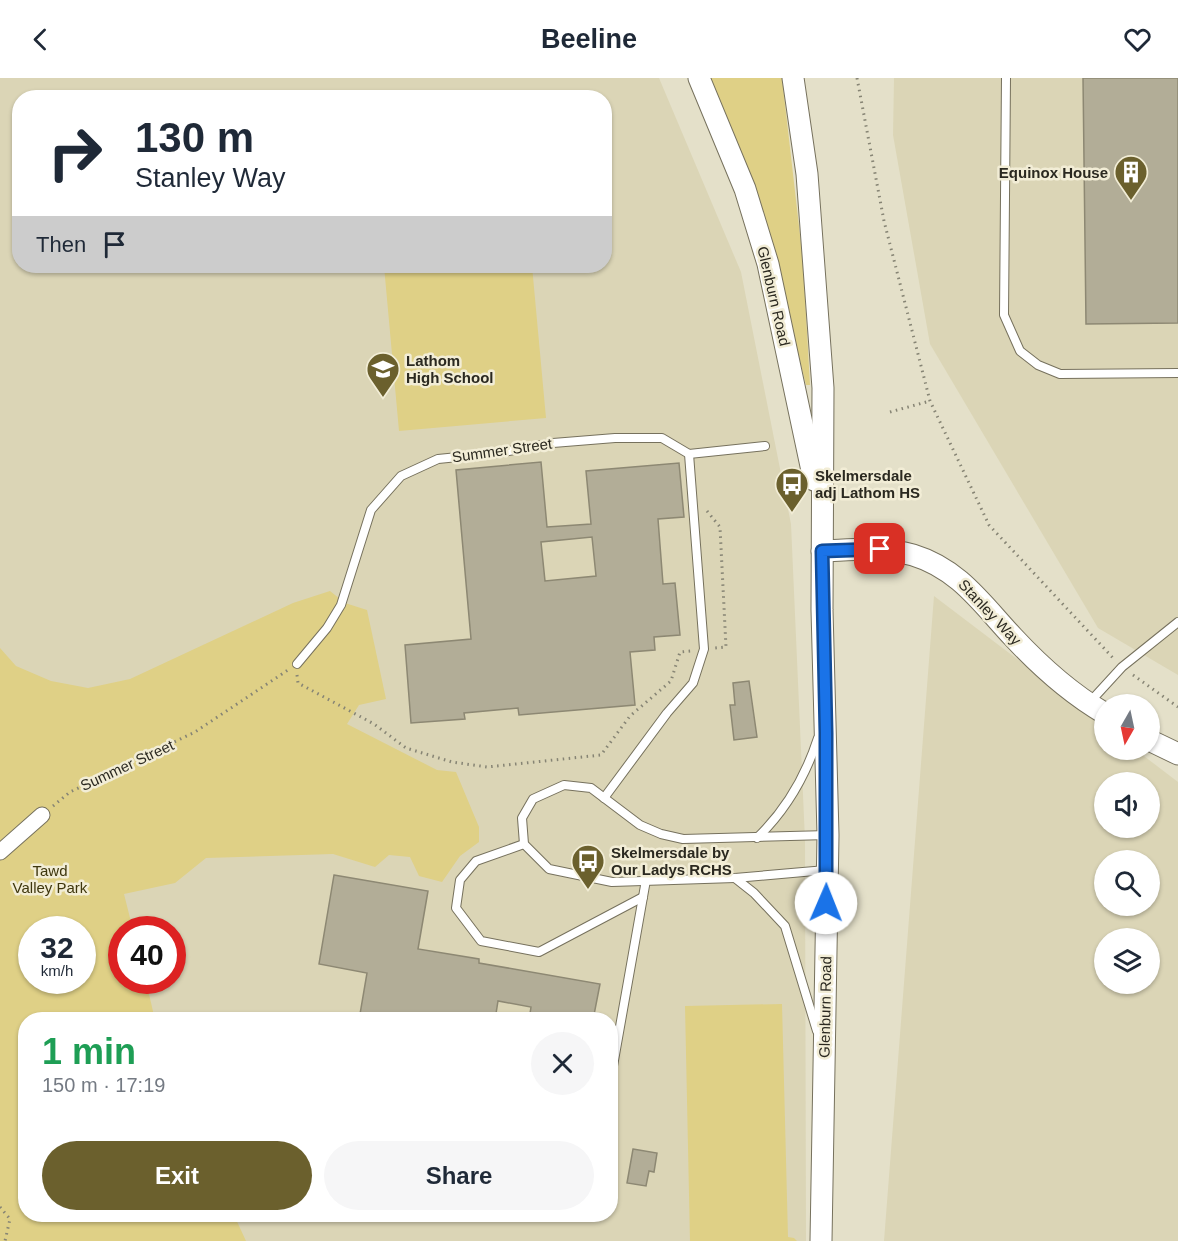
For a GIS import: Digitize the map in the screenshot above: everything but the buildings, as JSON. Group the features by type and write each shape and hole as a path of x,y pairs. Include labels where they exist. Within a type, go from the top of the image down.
{"street":[{"name":"Glenburn Road","path":"699,78 745,189 768,264 822,522"},
{"name":"Glenburn Road","path":"793,78 807,174 823,388 822,551 828,835 821,1241"},
{"name":"Stanley Way","path":"822,551 880,549 914,555 951,572 975,592 1013,637 1052,675 1094,707"},
{"path":"1160,745 1178,754"},
{"path":"0,852 42,815"}],"lane":[{"path":"1006,78 1004,315 1020,351 1038,364 1060,374 1178,373"},
{"name":"Summer Street","path":"297,664 327,628 341,605 371,510 401,476 438,459 498,453 553,443 615,438 662,438 689,454"},
{"path":"604,798 667,713 693,683 704,650 689,454 765,446"},
{"path":"1105,694 1122,667 1178,622"},
{"path":"757,838 773,823 797,785 812,756 826,713"},
{"path":"827,870 735,878 612,882 549,869 524,844 522,818 533,799 564,785 591,788 640,825 661,834 683,839 828,835"},
{"path":"524,844 476,861 460,880 456,908 481,941 539,952 643,897"},
{"path":"735,878 754,893 784,926 824,1052"},
{"path":"618,1038 646,880"}],"path":[{"path":"857,78 884,222 930,401 989,525 1122,667 1178,707"},
{"path":"890,412 930,401"},
{"path":"297,664 298,683 374,724 406,748 452,762 487,767 601,755 630,716 671,681 680,652 726,647 720,527 706,510"},
{"name":"Summer Street","path":"42,815 70,792 195,732 297,664"},
{"path":"0,1207 10,1219 5,1241"}],"shaded area":[{"name":"Lathom High School","path":"0,78 659,78 741,272 791,524 805,840 806,1241 239,1241 230,1222 618,1222 618,1012 143,1012 138,994 186,994 186,916 114,916 0,726"},
{"path":"894,78 1178,78 1178,675 1098,628 930,344 893,135"},
{"path":"934,596 1094,717 1094,760 1149,760 1178,782 1178,1241 884,1241"}],"green space":[{"path":"709,78 782,78 803,261 810,385 806,385 767,228"},
{"path":"385,273 533,273 546,418 399,431"},
{"name":"Tawd Valley Park","path":"330,591 345,603 367,610 386,699 359,705 347,724 437,770 456,772 479,827 479,842 460,856 442,882 419,876 410,857 389,855 375,867 333,854 206,858 175,883 124,894 130,916 108,916 108,994 149,994 153,1012 18,1012 18,1222 237,1222 246,1241 0,1241 0,648 16,666 51,681 88,688 130,679 293,603"},
{"path":"782,1004 788,1237 797,1241 690,1241 685,1006"}],"place":[{"name":"Equinox House","path":"1131,201"},
{"name":"Lathom High School","path":"383,398"},
{"name":"Skelmersdale adj Lathom HS","path":"792,513"},
{"name":"Skelmersdale by Our Ladys RCHS","path":"588,890"}],"route":[{"path":"826,903 828,835 822,551 880,549"}]}
